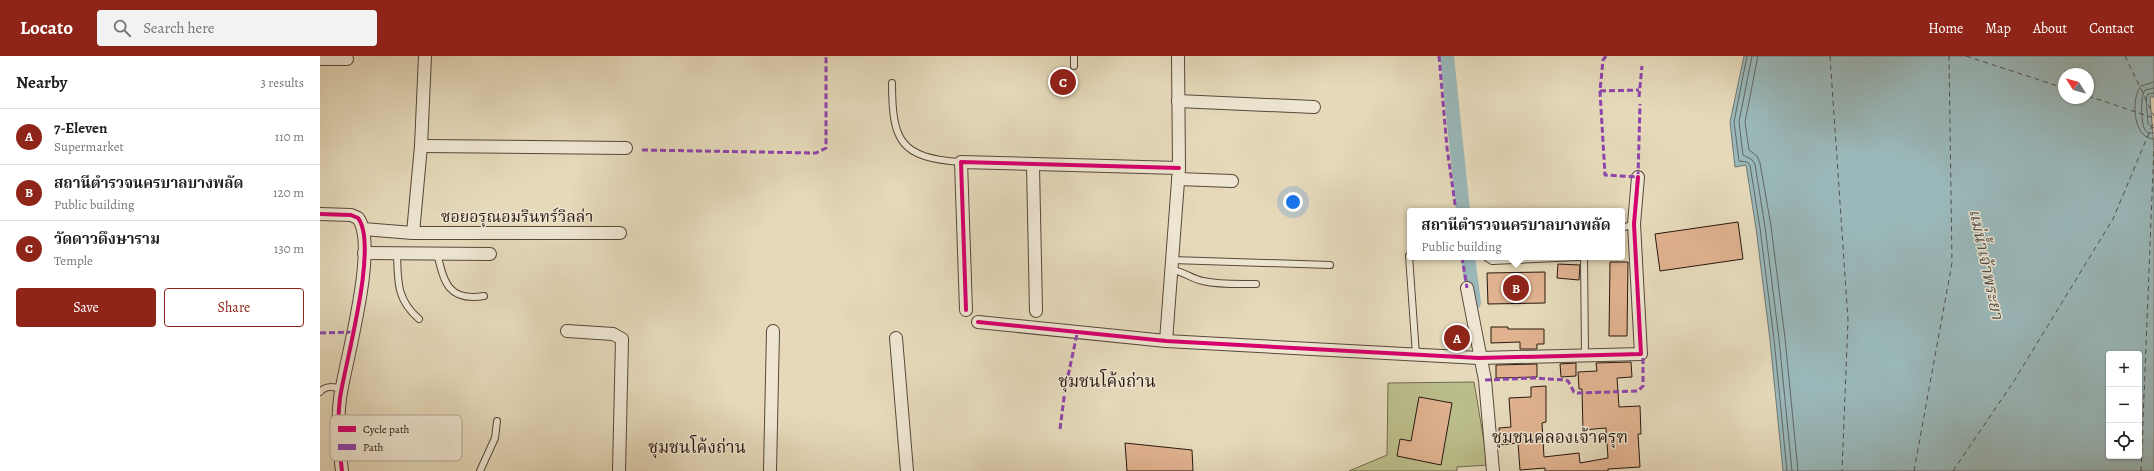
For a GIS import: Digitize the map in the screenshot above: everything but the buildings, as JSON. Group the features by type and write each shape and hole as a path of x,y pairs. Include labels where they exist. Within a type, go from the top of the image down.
{"street":[{"path":"413,232 425,56"},
{"path":"1166,341 1178,174 1178,56"},
{"path":"320,59 347,59"},
{"path":"1178,101 1314,106"},
{"path":"420,146 626,148"},
{"path":"966,310 961,162 1178,174 1232,181"},
{"path":"1033,166 1036,311"},
{"path":"978,322 1166,341 1416,355 1479,358 1585,354 1641,354 1634,224 1638,177"},
{"path":"320,214 351,215 358,218 363,228 364,253 360,303 342,389 340,415"},
{"name":"ซอยอรุณอมรินทร์วิลล่า","path":"363,228 413,232 620,233"},
{"path":"364,253 490,254"},
{"path":"1467,288 1479,358 1485,380 1493,471"},
{"path":"567,330 614,334 622,339 619,471"},
{"path":"770,471 773,331"},
{"path":"896,338 907,471"},
{"path":"341,461 342,471"}],"lane":[{"path":"1074,56 1074,66"},
{"path":"892,83 892,107 896,130 908,149 922,156 936,160 961,162"},
{"path":"1625,227 1634,224"},
{"path":"397,253 399,289 406,306 419,319"},
{"path":"437,253 443,280 448,287 460,295 475,298 484,296"},
{"path":"1408,260 1416,355"},
{"path":"1490,260 1514,260"},
{"path":"1584,260 1585,354"},
{"path":"1172,265 1330,265"},
{"path":"1172,265 1193,278 1204,282 1256,284"},
{"path":"320,392 323,388 330,386 342,389"},
{"path":"480,471 495,438 498,420"}],"green space":[{"path":"1474,382 1488,465 1457,467 1457,471 1349,471 1387,455 1388,383"}],"water":[{"name":"แม่น้ำเจ้าพระยา","path":"1744,56 2154,56 2154,97 2150,97 2154,149 2154,471 1783,471 1770,340 1756,228 1746,165 1735,167 1730,122"}],"waterway":[{"path":"1447,56 1463,208"},
{"path":"1468,260 1474,303"}],"ferry route":[{"path":"1830,56 1848,320 1842,471"},
{"path":"1914,471 1952,263 1949,56"},
{"path":"1966,56 2058,86"},
{"path":"2125,56 2154,116"},
{"path":"2094,98 2154,118"},
{"path":"1953,471 2014,381 2113,219 2154,121"},
{"path":"2141,471 2154,146"}],"marked path":[{"path":"642,150 816,153 826,148 826,56"},
{"path":"1439,56 1447,148 1456,208"},
{"path":"1606,56 1603,60 1600,91 1605,175 1638,177 1640,104"},
{"path":"1639,97 1642,66"},
{"path":"1600,91 1639,90"},
{"path":"1462,260 1467,288"},
{"path":"320,333 354,332"},
{"path":"1060,429 1065,390 1077,334"},
{"path":"1485,380 1534,378 1565,380 1568,381 1574,392 1578,393 1638,391 1643,386 1643,356 1641,354"}],"cycle path":[{"path":"966,310 961,162 1179,168"},
{"path":"978,322 1166,341 1479,358 1641,354 1634,224 1638,177"},
{"path":"320,214 351,215 358,218 363,232 365,253 359,305 343,381 339,415"},
{"path":"341,461 342,471"}],"place":[{"name":"วัดดาวดึงษาราม","path":"1063,82"},
{"name":"สถานีตำรวจนครบาลบางพลัด","path":"1516,288"},
{"name":"7-Eleven","path":"1457,338"}],"district":[{"name":"ชุมชนโค้งถ่าน","path":"1107,381"},
{"name":"ชุมชนคลองเจ้าครุฑ","path":"1560,437"},
{"name":"ชุมชนโค้งถ่าน","path":"697,447"}]}
